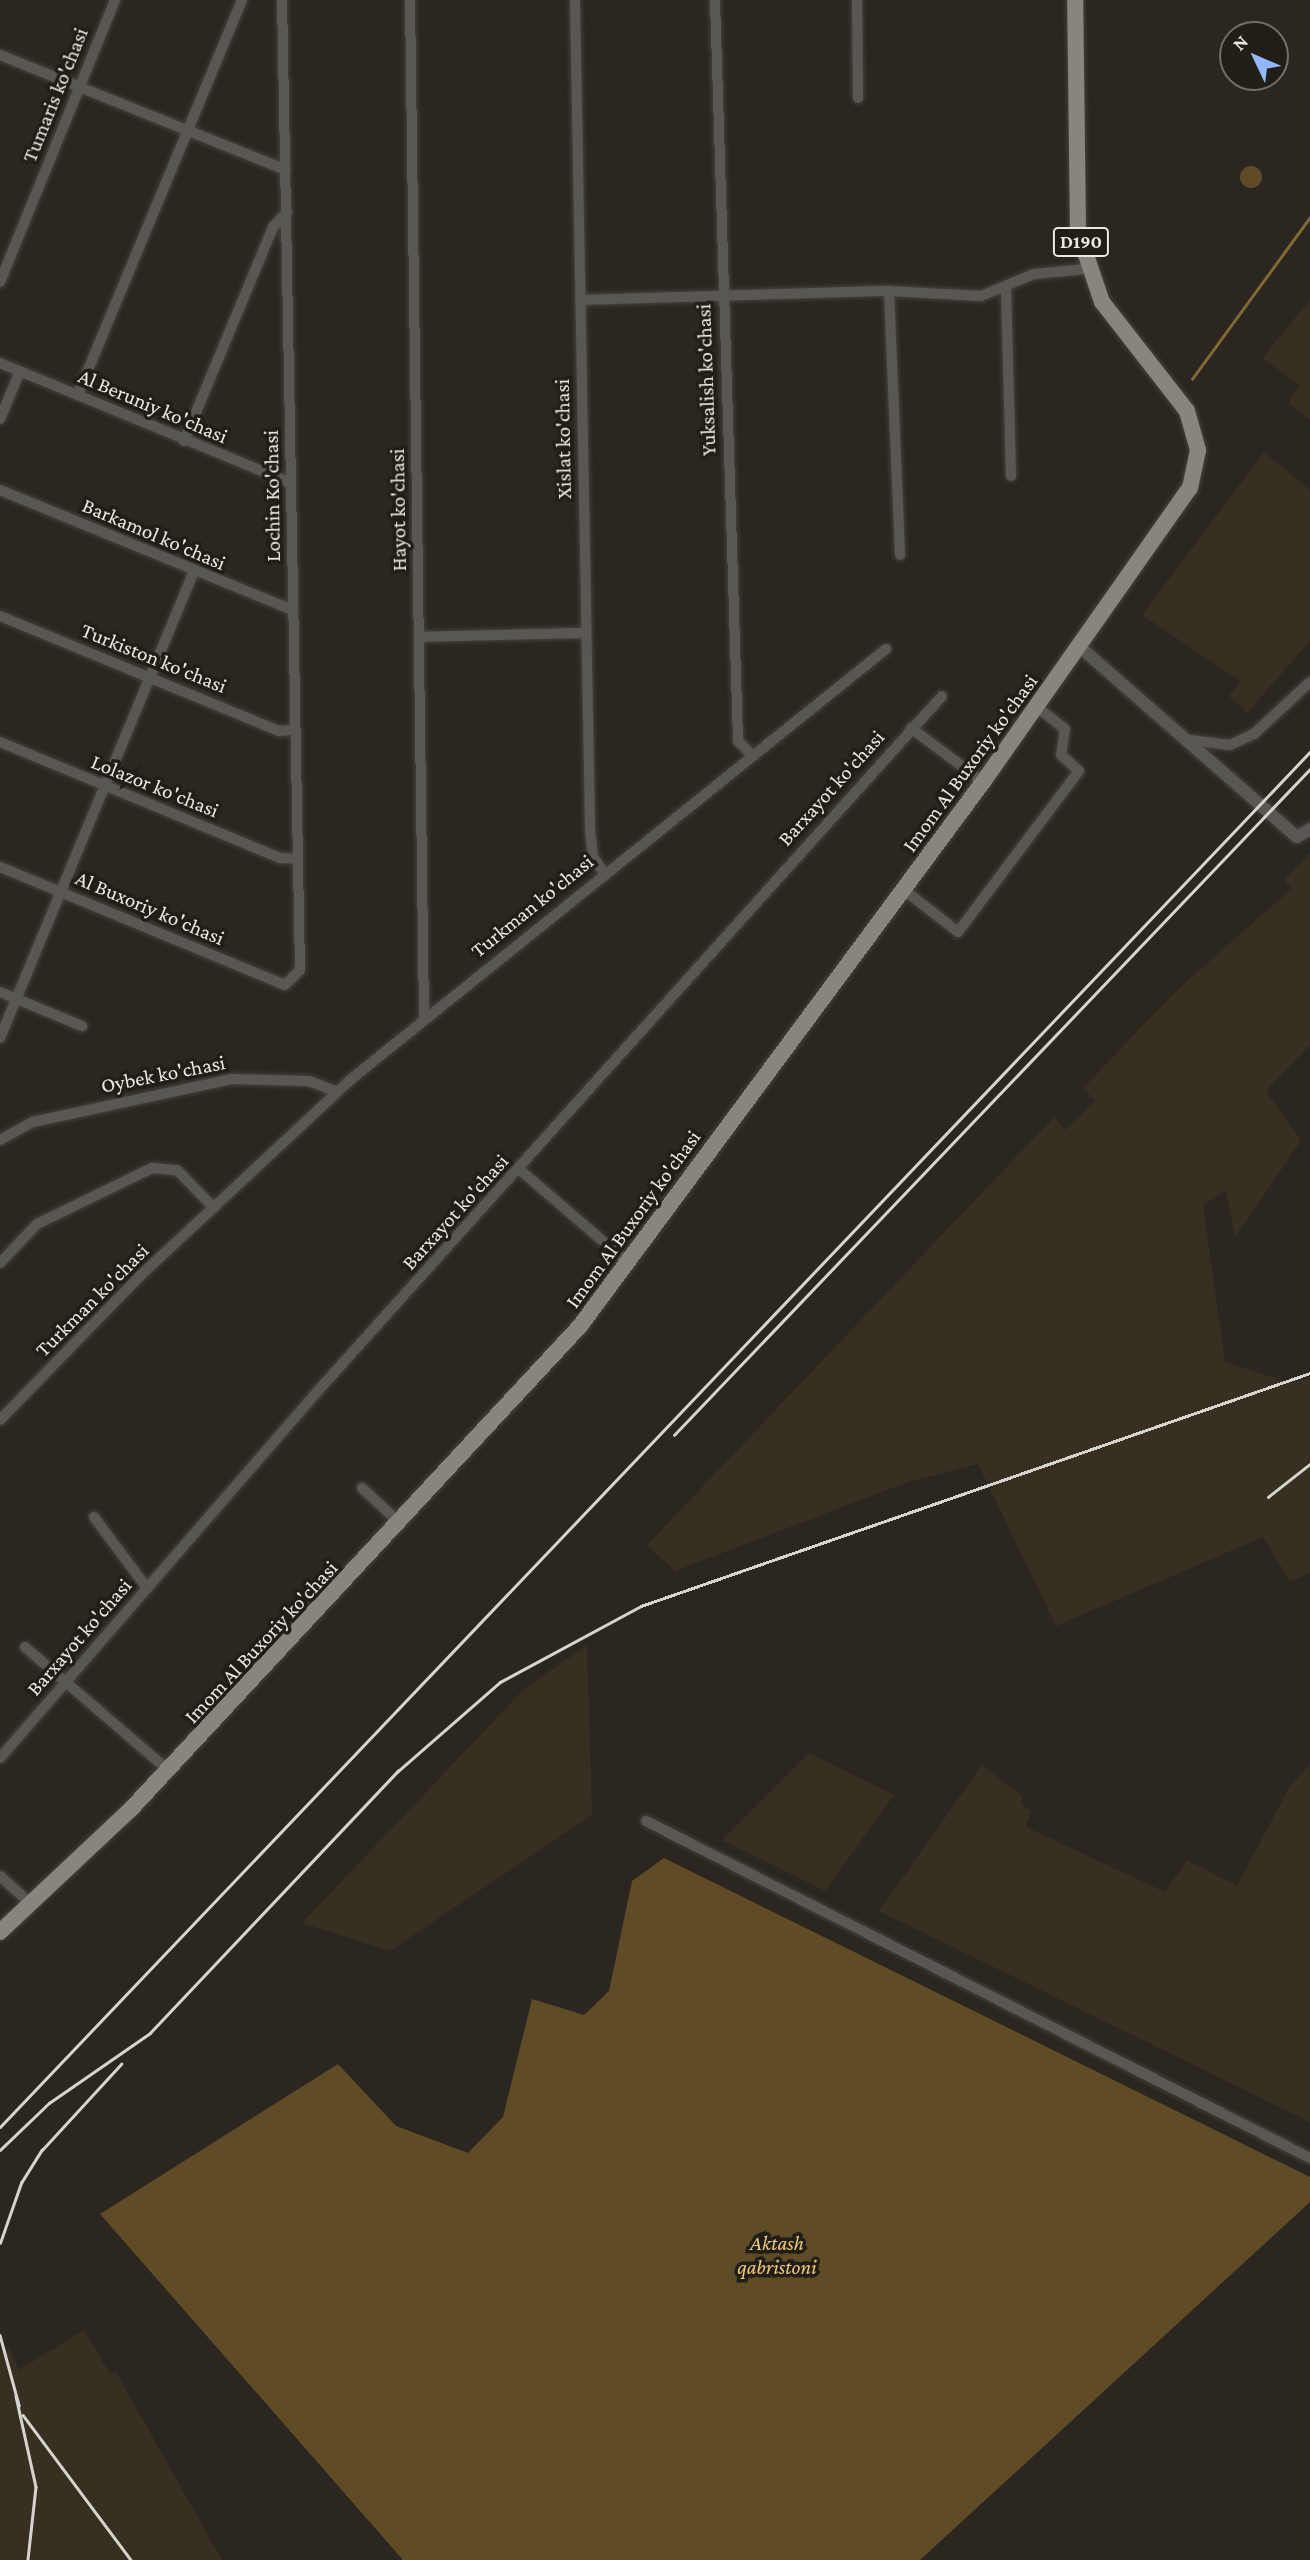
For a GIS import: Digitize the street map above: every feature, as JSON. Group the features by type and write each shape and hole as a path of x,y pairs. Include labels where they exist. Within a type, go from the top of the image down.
{"main road":[{"name":"D190","path":"1075,0 1074,180 1087,269"},
{"name":"Imom Al Buxoriy ko'chasi","path":"0,1932 168,1770 401,1524 572,1336 983,782 1190,488 1198,450 1188,411 1102,302 1087,269"}],"street":[{"name":"Tumaris ko'chasi","path":"0,282 115,0"},
{"path":"78,394 189,133 242,0"},
{"name":"Lochin Ko'chasi","path":"282,0 300,970 285,985"},
{"name":"Hayot ko'chasi","path":"410,0 424,1019"},
{"name":"Xislat ko'chasi","path":"575,0 590,829 593,857 604,873"},
{"name":"Yuksalish ko'chasi","path":"715,0 738,741 750,752"},
{"path":"856,0 858,98"},
{"path":"0,55 286,170"},
{"path":"184,441 273,226 287,212"},
{"path":"580,300 722,293 890,291 981,296 1034,274 1087,269"},
{"path":"1006,286 1011,476"},
{"path":"890,291 900,555"},
{"name":"Al Beruniy ko'chasi","path":"0,363 291,483"},
{"path":"0,419 20,372"},
{"name":"Barkamol ko'chasi","path":"0,490 293,610"},
{"path":"0,1038 194,571"},
{"name":"Turkiston ko'chasi","path":"0,616 279,731 295,730"},
{"path":"419,637 586,633"},
{"path":"1080,647 1190,740 1297,837 1310,829"},
{"name":"Turkman ko'chasi","path":"0,1420 214,1208 337,1092 750,752 886,649"},
{"path":"1190,740 1230,745 1242,739 1310,682"},
{"name":"Barxayot ko'chasi","path":"0,1758 147,1588 942,696"},
{"path":"903,889 958,932 1079,771 1061,755 1066,729 1037,707"},
{"path":"911,728 983,782"},
{"name":"Lolazor ko'chasi","path":"0,742 280,858 298,859"},
{"name":"Al Buxoriy ko'chasi","path":"0,867 285,985"},
{"path":"0,992 82,1026"},
{"name":"Oybek ko'chasi","path":"0,1140 33,1122 232,1079 309,1081 337,1092"},
{"path":"0,1263 37,1224 152,1168 177,1170 214,1208"},
{"path":"519,1169 627,1262"},
{"path":"362,1488 401,1524"},
{"path":"94,1517 147,1588"},
{"path":"25,1647 168,1770"},
{"path":"646,1821 1310,2158"},
{"path":"0,1876 32,1903"}],"shaded area":[{"path":"1310,300 1310,420 1288,403 1300,385 1262,358"},
{"path":"1264,452 1310,490 1310,641 1247,713 1229,696 1240,681 1142,615"},
{"path":"1310,853 1310,1045 1266,1091 1301,1141 1235,1237 1226,1191 1203,1205 1225,1362 1291,1383 1310,1377 1310,1573 1290,1581 1263,1537 1056,1626 978,1464 908,1482 675,1571 647,1545 1054,1117 1065,1130 1095,1101 1083,1088 1177,990 1292,888 1284,880"},
{"path":"587,1645 592,1815 390,1951 302,1923 524,1689"},
{"path":"809,1753 894,1795 825,1891 722,1840"},
{"path":"1310,1764 1310,2122 879,1911 982,1765 1022,1796 1022,1805 1031,1811 1026,1827 1165,1892 1187,1860 1237,1886 1290,1786"},
{"path":"84,2330 110,2374 116,2372 222,2560 0,2560 0,2350 9,2348 19,2370"}],"green space":[{"path":"1247,166 1255,166 1262,173 1262,181 1255,188 1247,188 1240,181 1240,173"},
{"name":"Aktash qabristoni","path":"664,1858 1310,2177 1310,2202 920,2560 403,2560 100,2214 338,2064 396,2126 468,2153 503,2117 532,1999 584,2015 609,1991 632,1881"}],"waterway":[{"path":"1192,379 1310,217"}],"railway":[{"path":"0,2127 1310,752"},
{"path":"674,1435 1310,769"},
{"path":"0,2150 49,2103 150,2033 398,1771 500,1682 641,1606 1310,1373"},
{"path":"1268,1497 1310,1464"},
{"path":"0,2243 21,2183 42,2150 121,2064"},
{"path":"0,2335 19,2405"},
{"path":"16,2396 36,2487 28,2560"},
{"path":"23,2415 131,2560"}]}
